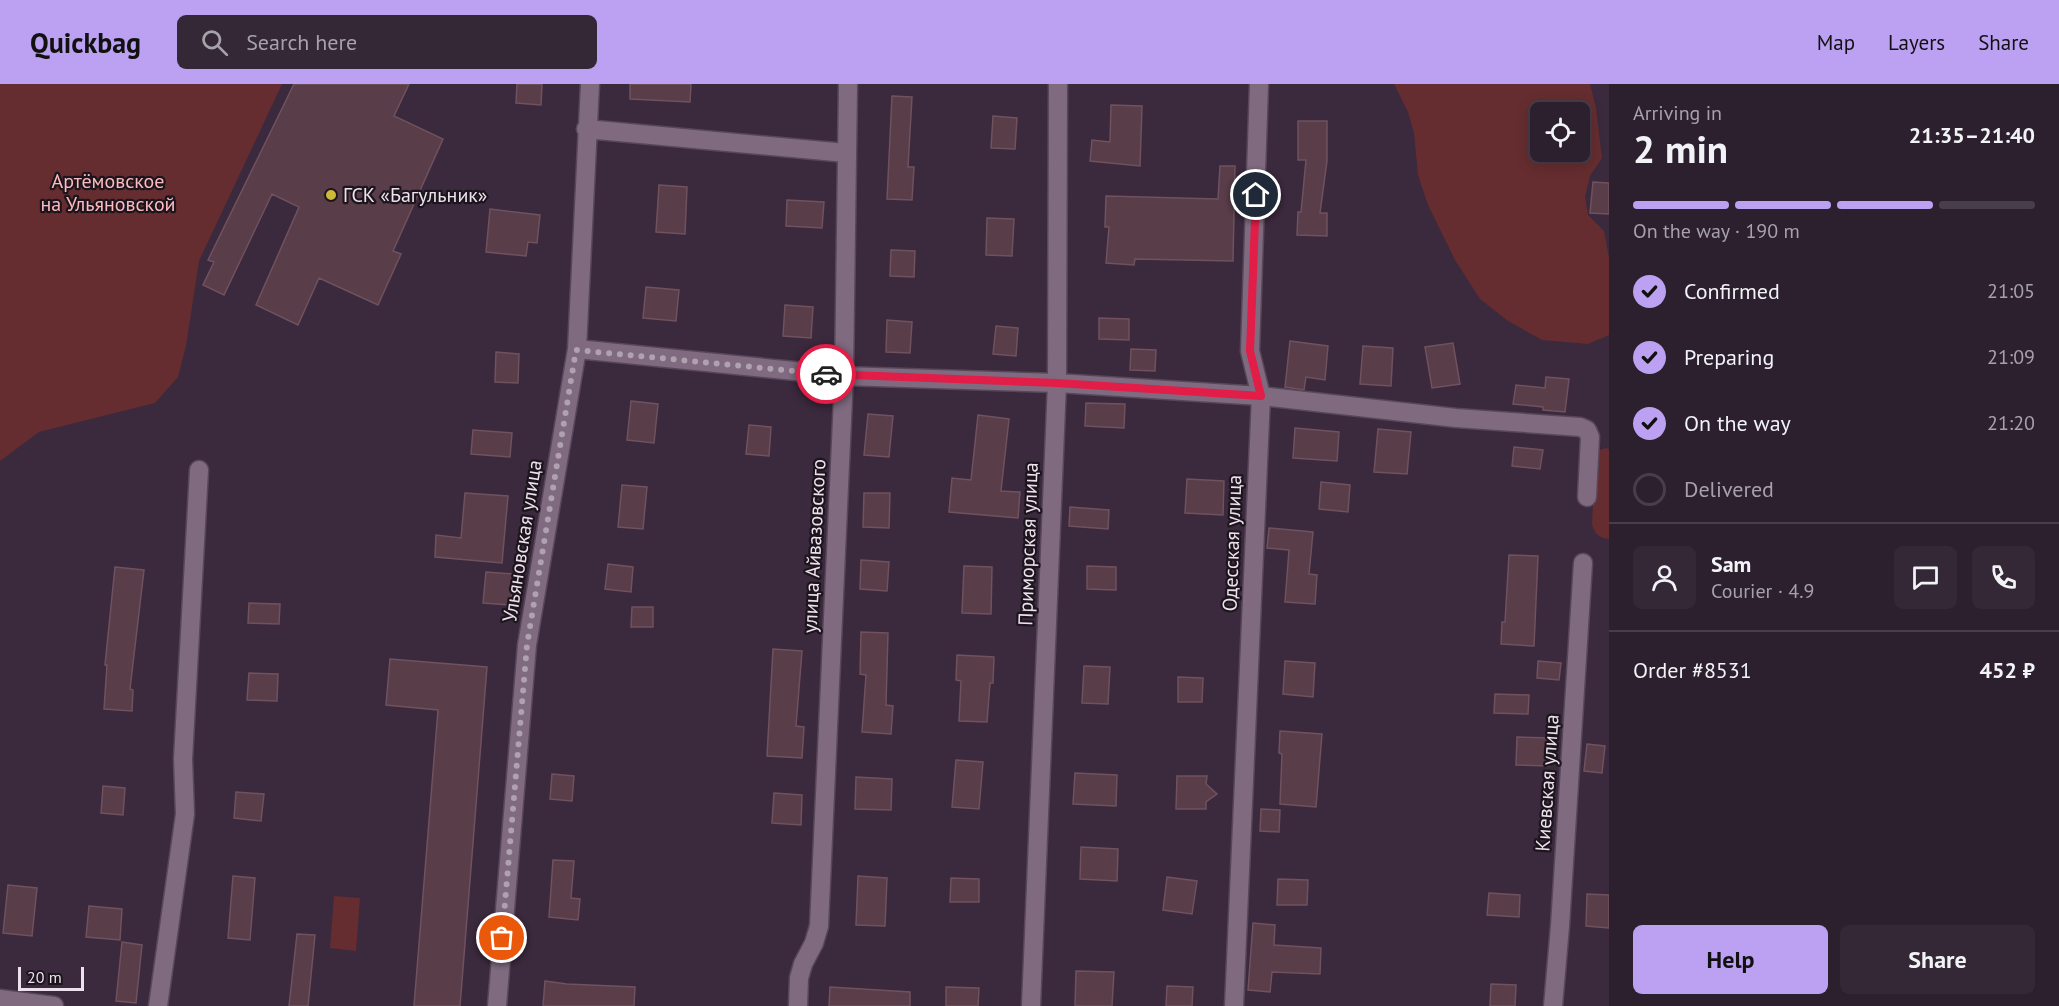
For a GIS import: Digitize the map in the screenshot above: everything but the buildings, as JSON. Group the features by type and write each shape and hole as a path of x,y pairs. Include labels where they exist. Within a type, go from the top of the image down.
{"street":[{"name":"Ульяновская улица","path":"497,1006 527,645 576,350 590,84"},
{"name":"улица Айвазовского","path":"798,1006 799,978 819,926 844,376 848,84"},
{"name":"Приморская улица","path":"1031,1006 1057,383 1058,84"},
{"name":"Одесская улица","path":"1234,1006 1261,396 1250,351 1259,84"},
{"path":"586,129 846,153"},
{"path":"576,350 844,376 1057,383 1261,396 1456,418 1580,427 1587,430 1590,437 1587,496"},
{"path":"158,1006 185,814 183,759 199,470"},
{"name":"Киевская улица","path":"1553,1006 1583,563"},
{"path":"0,999 54,1006"}],"green space":[{"name":"Артёмовское на Ульяновской","path":"0,84 282,84 199,261 186,346 178,377 155,403 39,432 0,461"},
{"path":"1394,84 1590,84 1596,108 1602,158 1590,176 1585,197 1588,215 1604,231 1609,258 1609,335 1588,344 1542,340 1508,321 1480,299 1455,260 1428,205 1418,175 1414,133 1408,112"},
{"path":"1609,449 1609,539 1602,538 1594,530 1592,524 1596,451"},
{"path":"334,896 360,898 356,951 330,948"}],"way so far":[{"path":"502,938 527,645 576,350 826,374"}],"place":[{"name":"ГСК «Багульник»","path":"331,195"}],"route":[{"path":"826,374 1057,383 1261,396 1252,368 1250,351 1256,195"}]}
